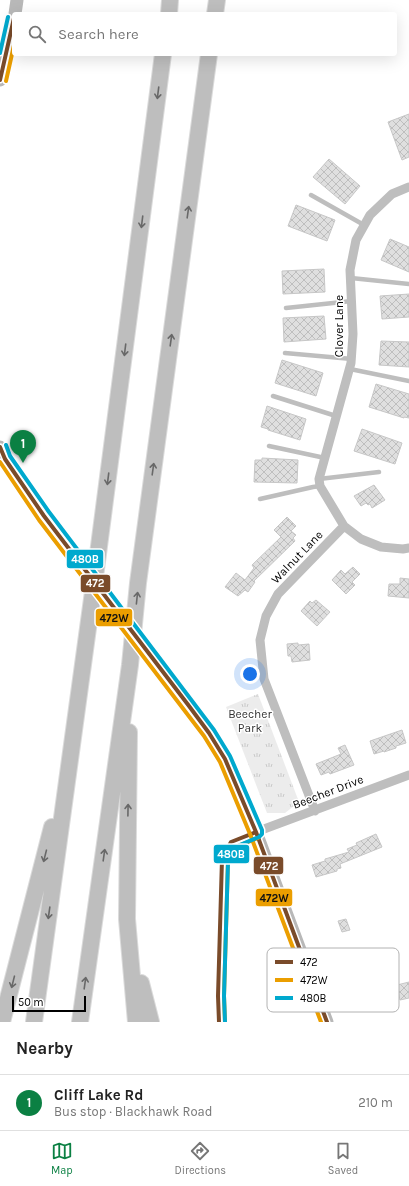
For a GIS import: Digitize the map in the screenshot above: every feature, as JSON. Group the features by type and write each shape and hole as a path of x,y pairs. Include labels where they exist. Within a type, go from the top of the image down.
{"highway":[{"path":"169,12 170,0"},
{"path":"215,12 217,0"},
{"path":"34,1022 72,750 163,56"},
{"path":"80,1022 130,665 138,583 209,56"},
{"path":"130,665 127,919 136,1022"},
{"path":"2,1022 72,750"},
{"path":"127,919 151,1022"}],"street":[{"path":"15,12 17,0"},
{"path":"1,73 12,26"},
{"name":"Clover Lane","path":"320,483 325,458 352,359 353,334 350,270 356,240 370,215 392,194 409,188"},
{"path":"1,458 210,733 225,759 256,832 299,948"},
{"path":"320,483 344,526 361,539 382,547 403,549 409,548"},
{"name":"Walnut Lane","path":"315,810 264,679 260,640 266,616 278,594 344,526"},
{"name":"Beecher Drive","path":"256,832 409,774"},
{"path":"323,1012 327,1022"}],"lane":[{"path":"310,195 364,225"},
{"path":"350,278 409,284"},
{"path":"286,308 352,301"},
{"path":"285,353 352,359"},
{"path":"350,369 409,381"},
{"path":"273,396 336,416"},
{"path":"269,446 325,458"},
{"path":"260,499 313,487 320,483 379,472"},
{"path":"220,1022 218,996 222,859 231,842 256,832"}],"green space":[{"name":"Beecher Park","path":"258,694 299,802 285,813 267,813 226,707"}],"building":[{"path":"409,114 409,157 402,160 388,122"},
{"path":"329,159 360,186 345,204 313,177"},
{"path":"296,205 335,220 327,241 288,226"},
{"path":"390,239 409,247 409,272 381,260"},
{"path":"324,269 325,292 283,294 282,271"},
{"path":"409,294 409,317 382,319 380,296"},
{"path":"324,316 326,339 284,342 283,318"},
{"path":"381,341 409,342 409,367 379,365"},
{"path":"282,360 323,373 316,396 275,383"},
{"path":"376,384 409,394 409,418 404,418 369,407"},
{"path":"267,406 306,419 300,440 261,427"},
{"path":"362,429 402,443 395,464 354,451"},
{"path":"262,458 298,460 297,483 254,482 255,460 262,460"},
{"path":"374,485 385,500 372,508 370,504 368,505 366,503 361,506 354,496"},
{"path":"287,517 296,526 291,531 296,535 293,538 295,541 254,581 255,582 248,592 245,590 238,596 225,587 236,573 245,580 254,568 252,565 281,537 274,530"},
{"path":"353,567 360,574 352,582 355,585 346,594 332,580 341,570 345,574"},
{"path":"400,578 409,579 409,598 388,596 389,584 400,584"},
{"path":"316,600 330,612 317,626 301,611 310,601 312,603"},
{"path":"298,643 298,645 309,644 310,660 292,662 291,656 288,656 287,644"},
{"path":"402,730 406,743 396,746 396,748 374,754 370,741"},
{"path":"345,745 354,765 330,774 329,772 321,775 316,764 341,754 338,748"},
{"path":"376,834 382,847 340,864 341,868 337,869 337,871 316,877 312,865 325,861 325,859 349,852 347,849 357,845 356,843"},
{"path":"346,919 350,930 342,932 338,921"},
{"path":"409,982 409,998 400,1000 399,984"}],"transit line":[{"name":"480B","path":"0,53 8,17"},
{"name":"472","path":"0,80 12,27"},
{"name":"472W","path":"6,81 12,54"},
{"name":"480B","path":"6,445 10,456 49,512 214,730 230,756 262,830 262,834 259,837 235,847 228,861 224,996 225,1022"},
{"name":"472","path":"0,447 5,459 44,516 189,706 209,733 225,759 256,832 299,948"},
{"name":"472W","path":"0,462 39,520 204,736 220,762 250,834 293,948"},
{"name":"472","path":"219,1022 218,996 222,859 231,842 256,832"},
{"name":"472W","path":"225,1022 224,996 228,861 235,847 258,838"},
{"name":"472W","path":"317,1012 321,1022"},
{"name":"472","path":"323,1012 327,1022"}],"place":[{"name":"Cliff Lake Rd","path":"23,463"}]}
